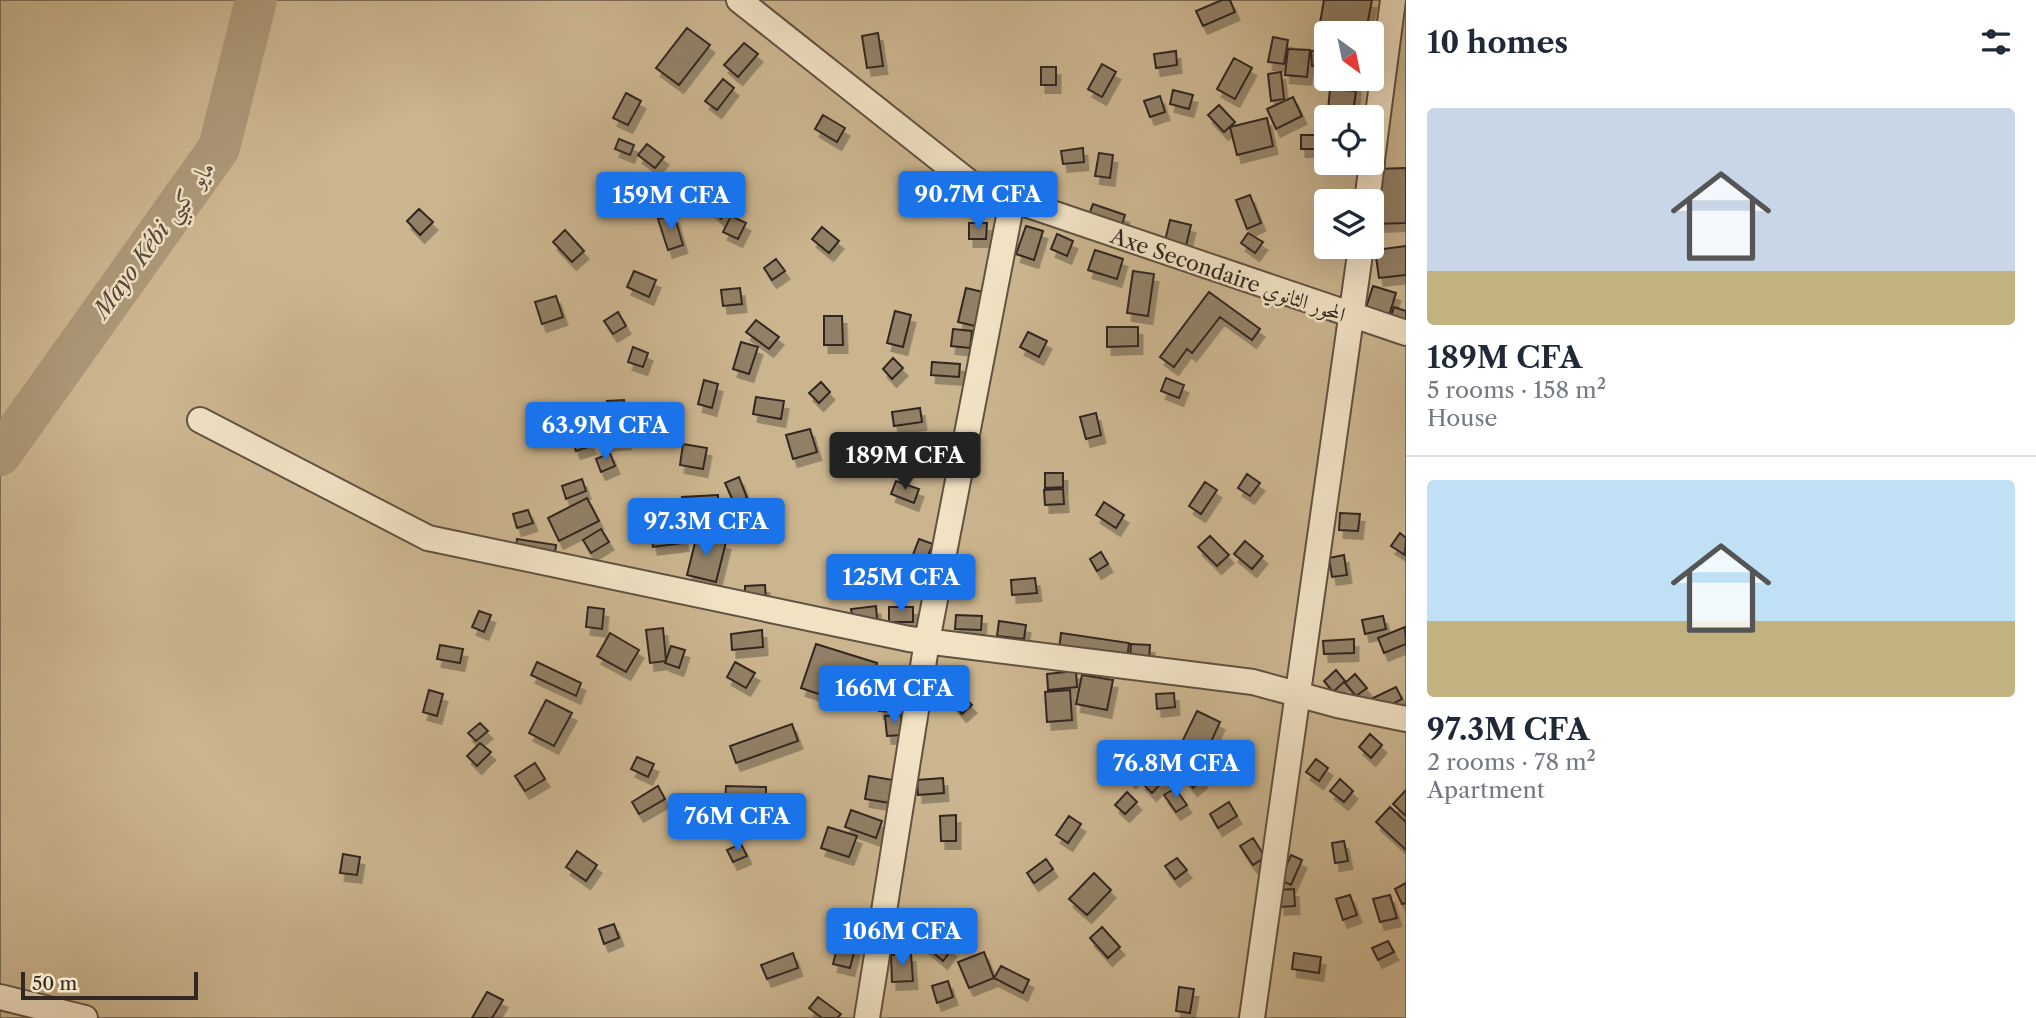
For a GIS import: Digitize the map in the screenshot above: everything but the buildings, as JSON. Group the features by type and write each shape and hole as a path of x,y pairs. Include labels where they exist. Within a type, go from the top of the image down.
{"street":[{"name":"Axe Secondaire المحور الثانوي","path":"739,0 975,187 1351,317 1406,333"},
{"path":"1379,105 1393,0"},
{"path":"867,1018 927,641 1012,201"},
{"path":"1252,1018 1358,259"},
{"path":"200,420 428,538 927,641 1253,682 1406,719"},
{"path":"0,997 85,1018"}],"shaded area":[{"path":"0,0 1406,0 1406,1018 0,1018"}],"waterway":[{"name":"Mayo Kébi مايو كيبي","path":"0,455 219,148 256,0"}]}
